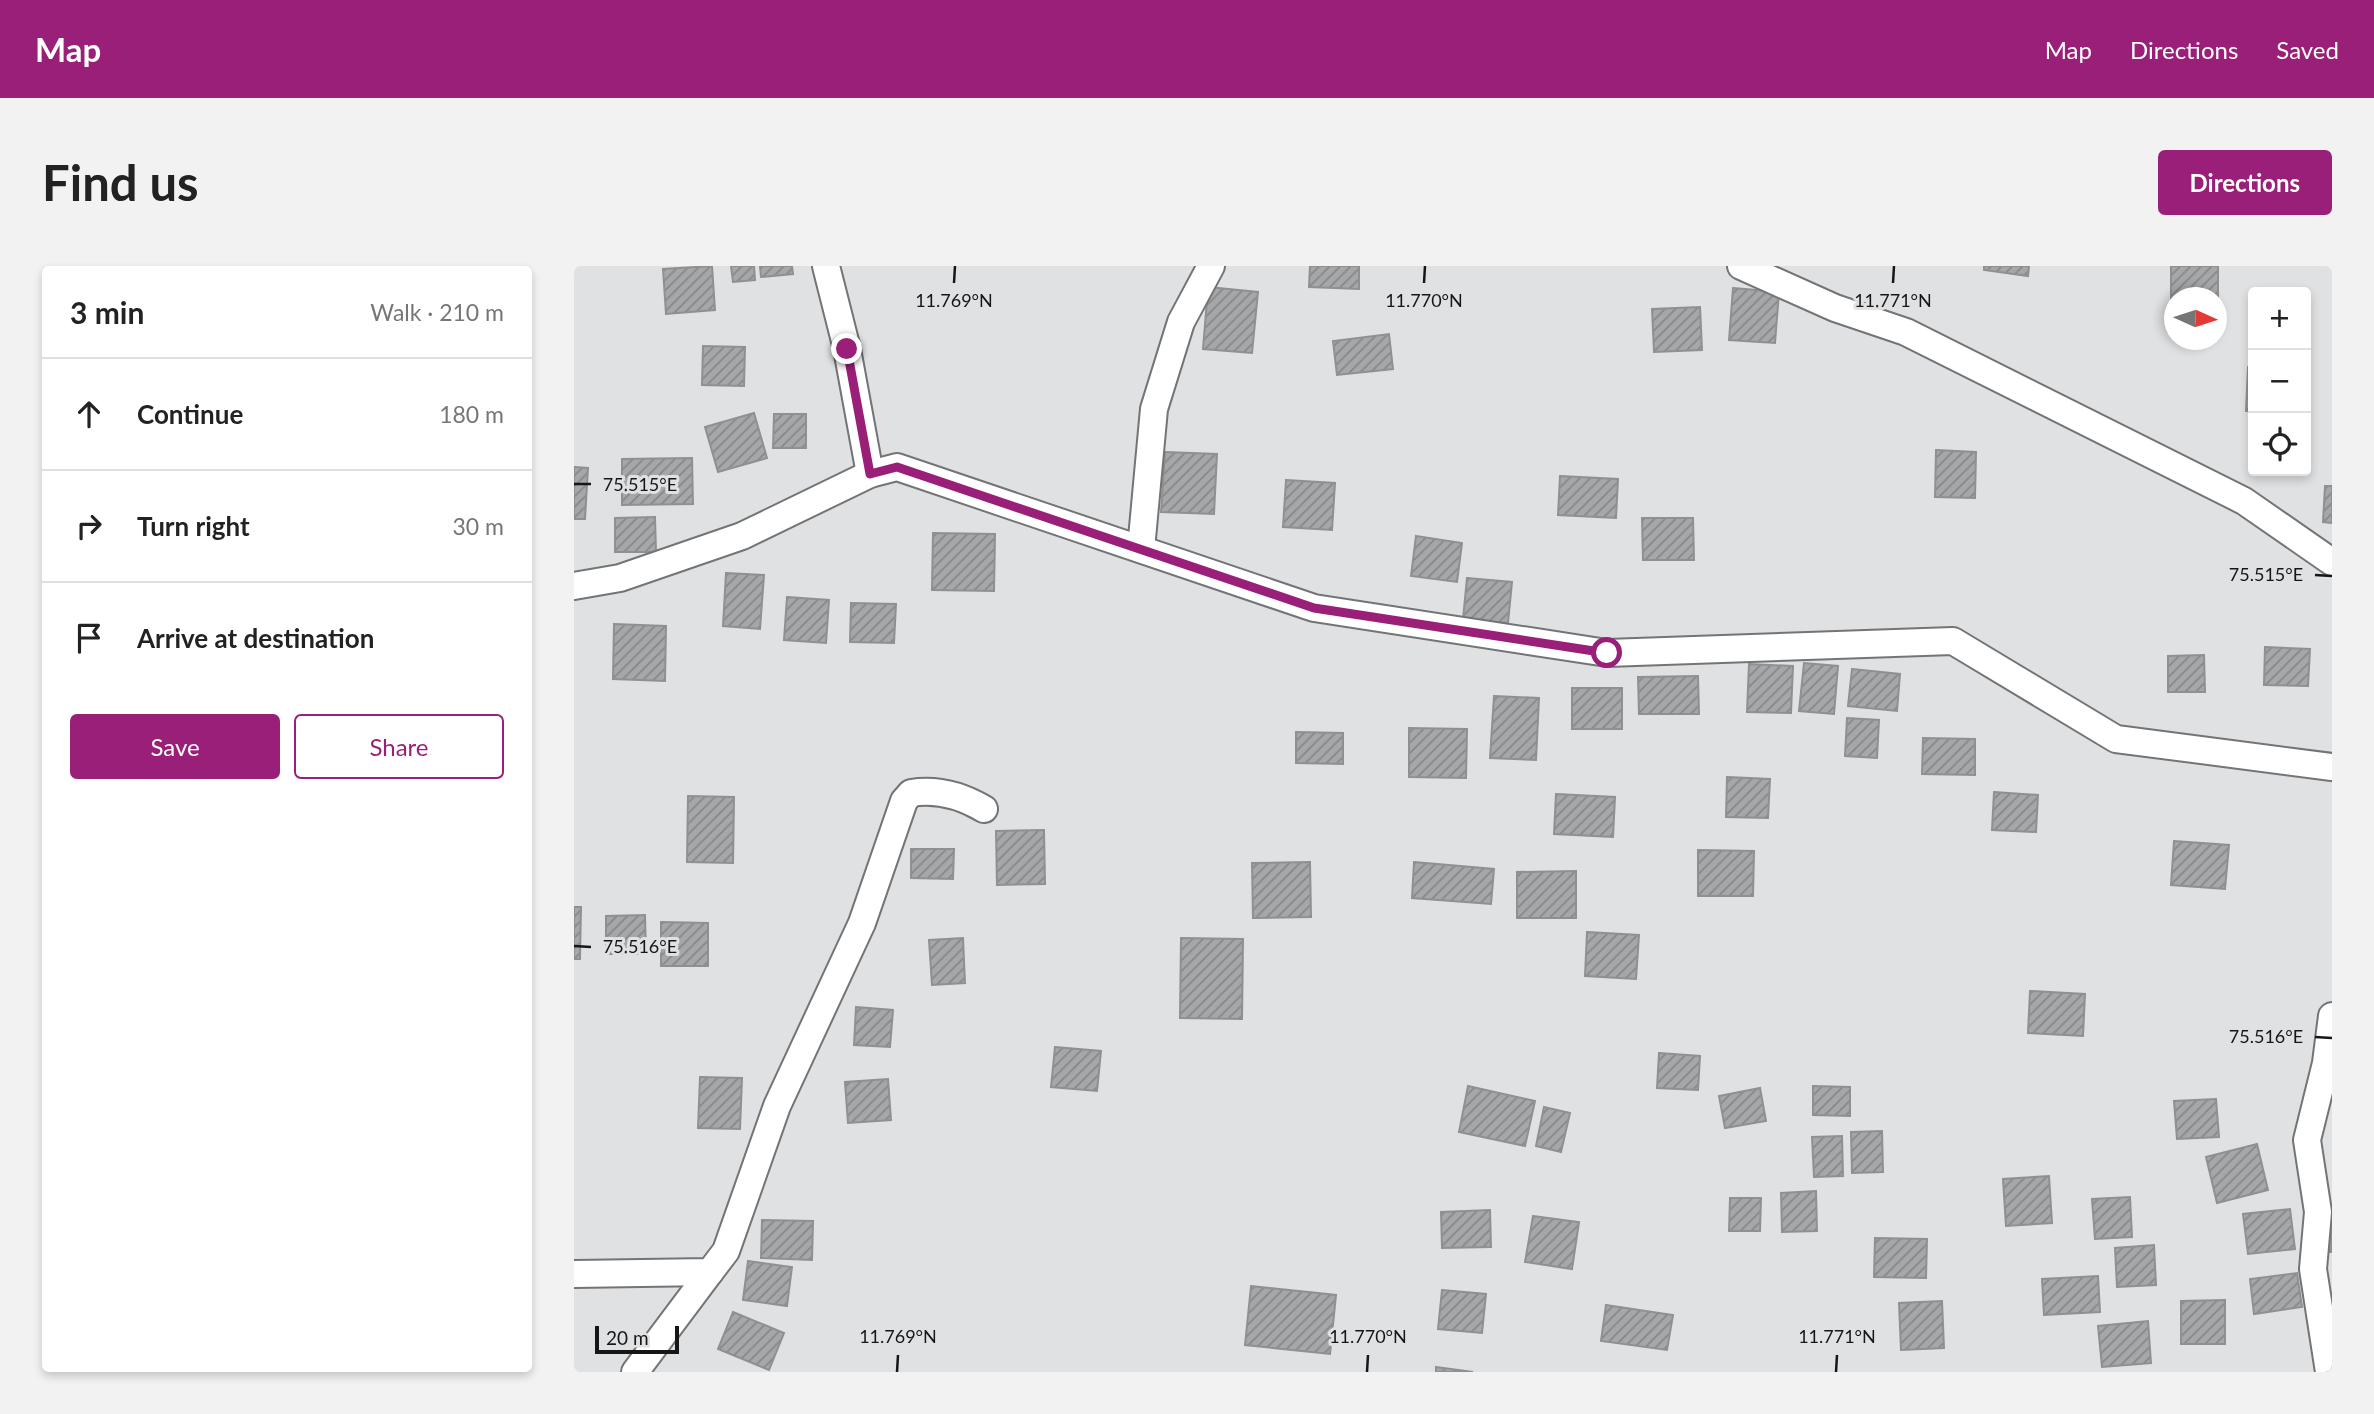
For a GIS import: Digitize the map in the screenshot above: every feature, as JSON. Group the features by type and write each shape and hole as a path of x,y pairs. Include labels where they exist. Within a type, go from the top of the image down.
{"street":[{"path":"826,266 847,349 870,474"},
{"path":"1141,549 1154,409 1181,322 1211,266"},
{"path":"1741,266 1835,308 1906,332 2244,501 2332,562"},
{"path":"574,586 620,578 742,536 870,474 897,467 1314,608 1607,653 1953,641 2116,739 2332,768"},
{"path":"635,1372 726,1251 777,1106 862,923 904,801 911,793 924,791 953,795 984,809"},
{"path":"2329,1372 2313,1269 2318,1212 2307,1140 2326,1063 2332,1016"},
{"path":"574,1274 710,1272"}],"building":[{"path":"712,266 715,310 666,314 663,269"},
{"path":"731,266 754,266 755,280 733,282"},
{"path":"760,266 792,266 793,274 761,277"},
{"path":"1310,266 1359,266 1359,289 1309,287"},
{"path":"1984,266 2029,266 2028,276 1984,270"},
{"path":"2171,266 2218,266 2218,287 2171,287"},
{"path":"1208,287 1258,292 1252,353 1203,349"},
{"path":"1733,288 1779,292 1775,343 1729,340"},
{"path":"1700,307 1702,350 1654,352 1652,309"},
{"path":"1389,334 1393,369 1337,375 1333,341"},
{"path":"703,346 745,347 744,386 702,385"},
{"path":"2248,367 2248,411 2246,411"},
{"path":"754,413 767,458 718,472 705,427"},
{"path":"774,414 806,414 806,448 773,448"},
{"path":"1936,450 1976,452 1975,498 1935,497"},
{"path":"1165,452 1217,454 1214,514 1161,512"},
{"path":"692,458 693,504 622,505 622,459"},
{"path":"574,467 588,468 585,519 574,519"},
{"path":"1560,476 1618,479 1616,518 1558,515"},
{"path":"1286,480 1335,483 1332,530 1283,527"},
{"path":"2325,486 2332,486 2332,523 2323,522"},
{"path":"655,517 656,552 615,552 615,518"},
{"path":"1642,518 1693,518 1694,560 1643,560"},
{"path":"933,533 995,534 994,591 932,590"},
{"path":"1416,536 1462,543 1457,582 1411,576"},
{"path":"726,573 764,575 760,629 723,626"},
{"path":"1467,578 1512,582 1508,623 1463,619"},
{"path":"787,597 829,600 826,643 784,640"},
{"path":"851,603 896,604 894,643 850,642"},
{"path":"614,624 666,626 665,681 613,679"},
{"path":"2265,647 2310,649 2308,686 2264,685"},
{"path":"2204,655 2205,692 2168,692 2168,656"},
{"path":"1804,663 1838,666 1834,714 1799,711"},
{"path":"1749,664 1793,666 1791,713 1747,712"},
{"path":"1852,669 1900,674 1897,711 1848,706"},
{"path":"1698,676 1699,714 1639,714 1638,677"},
{"path":"1572,688 1622,688 1622,729 1572,729"},
{"path":"1494,696 1539,698 1536,760 1490,758"},
{"path":"1847,718 1879,720 1877,758 1845,756"},
{"path":"1409,728 1467,729 1466,778 1409,777"},
{"path":"1296,732 1343,733 1343,764 1296,763"},
{"path":"1923,738 1975,739 1975,775 1922,774"},
{"path":"1727,777 1770,779 1768,818 1726,817"},
{"path":"1994,792 2038,795 2036,832 1992,830"},
{"path":"1556,794 1615,797 1613,837 1554,834"},
{"path":"688,796 734,797 733,863 687,862"},
{"path":"1044,830 1045,884 997,885 996,831"},
{"path":"2174,841 2229,845 2225,889 2171,885"},
{"path":"911,849 954,849 953,879 911,878"},
{"path":"1698,850 1754,851 1753,896 1698,896"},
{"path":"1310,862 1311,917 1253,918 1252,863"},
{"path":"1414,862 1494,869 1491,904 1412,898"},
{"path":"1576,871 1576,918 1517,918 1517,872"},
{"path":"574,907 581,907 580,959 574,959"},
{"path":"645,915 646,954 606,954 606,916"},
{"path":"661,922 708,923 708,966 661,966"},
{"path":"1587,932 1639,935 1636,979 1585,976"},
{"path":"963,938 965,983 932,985 929,940"},
{"path":"1181,938 1243,939 1242,1019 1180,1018"},
{"path":"2030,991 2085,994 2083,1036 2028,1033"},
{"path":"856,1007 893,1010 890,1047 854,1045"},
{"path":"1055,1047 1101,1051 1097,1091 1051,1087"},
{"path":"1659,1053 1700,1056 1698,1090 1657,1088"},
{"path":"700,1077 742,1078 740,1129 698,1128"},
{"path":"888,1079 891,1120 848,1123 845,1082"},
{"path":"1468,1086 1535,1101 1525,1146 1459,1132"},
{"path":"1813,1086 1850,1087 1850,1116 1813,1115"},
{"path":"1760,1088 1766,1121 1725,1128 1719,1096"},
{"path":"2216,1099 2219,1137 2177,1139 2174,1101"},
{"path":"1544,1107 1570,1113 1561,1152 1536,1146"},
{"path":"1882,1131 1883,1172 1852,1173 1851,1132"},
{"path":"1842,1136 1843,1176 1814,1177 1812,1137"},
{"path":"2257,1144 2268,1190 2217,1203 2206,1157"},
{"path":"2049,1176 2052,1223 2006,1226 2003,1179"},
{"path":"1816,1191 1817,1231 1782,1232 1781,1193"},
{"path":"2130,1197 2132,1237 2095,1239 2092,1199"},
{"path":"1730,1198 1761,1198 1760,1231 1729,1231"},
{"path":"2328,1208 2332,1208 2332,1252 2330,1252"},
{"path":"2290,1209 2295,1249 2248,1254 2243,1214"},
{"path":"1490,1210 1491,1247 1442,1248 1441,1212"},
{"path":"1533,1216 1579,1222 1572,1269 1525,1262"},
{"path":"762,1220 813,1221 812,1260 761,1258"},
{"path":"1875,1238 1927,1239 1926,1278 1874,1277"},
{"path":"2154,1245 2156,1285 2117,1287 2115,1248"},
{"path":"748,1261 792,1267 787,1306 743,1300"},
{"path":"2297,1273 2302,1307 2254,1314 2250,1279"},
{"path":"2098,1276 2100,1312 2044,1315 2042,1279"},
{"path":"1251,1286 1336,1295 1330,1354 1245,1345"},
{"path":"1442,1290 1486,1294 1482,1333 1438,1329"},
{"path":"2225,1300 2225,1344 2181,1344 2181,1301"},
{"path":"1942,1301 1944,1348 1901,1350 1899,1303"},
{"path":"1606,1305 1673,1315 1667,1350 1601,1341"},
{"path":"733,1312 784,1333 769,1370 718,1349"},
{"path":"2148,1321 2151,1363 2102,1367 2098,1326"},
{"path":"1436,1367 1473,1372 1436,1372"}],"route":[{"path":"847,349 870,474 897,467 1314,608 1607,653"}]}
